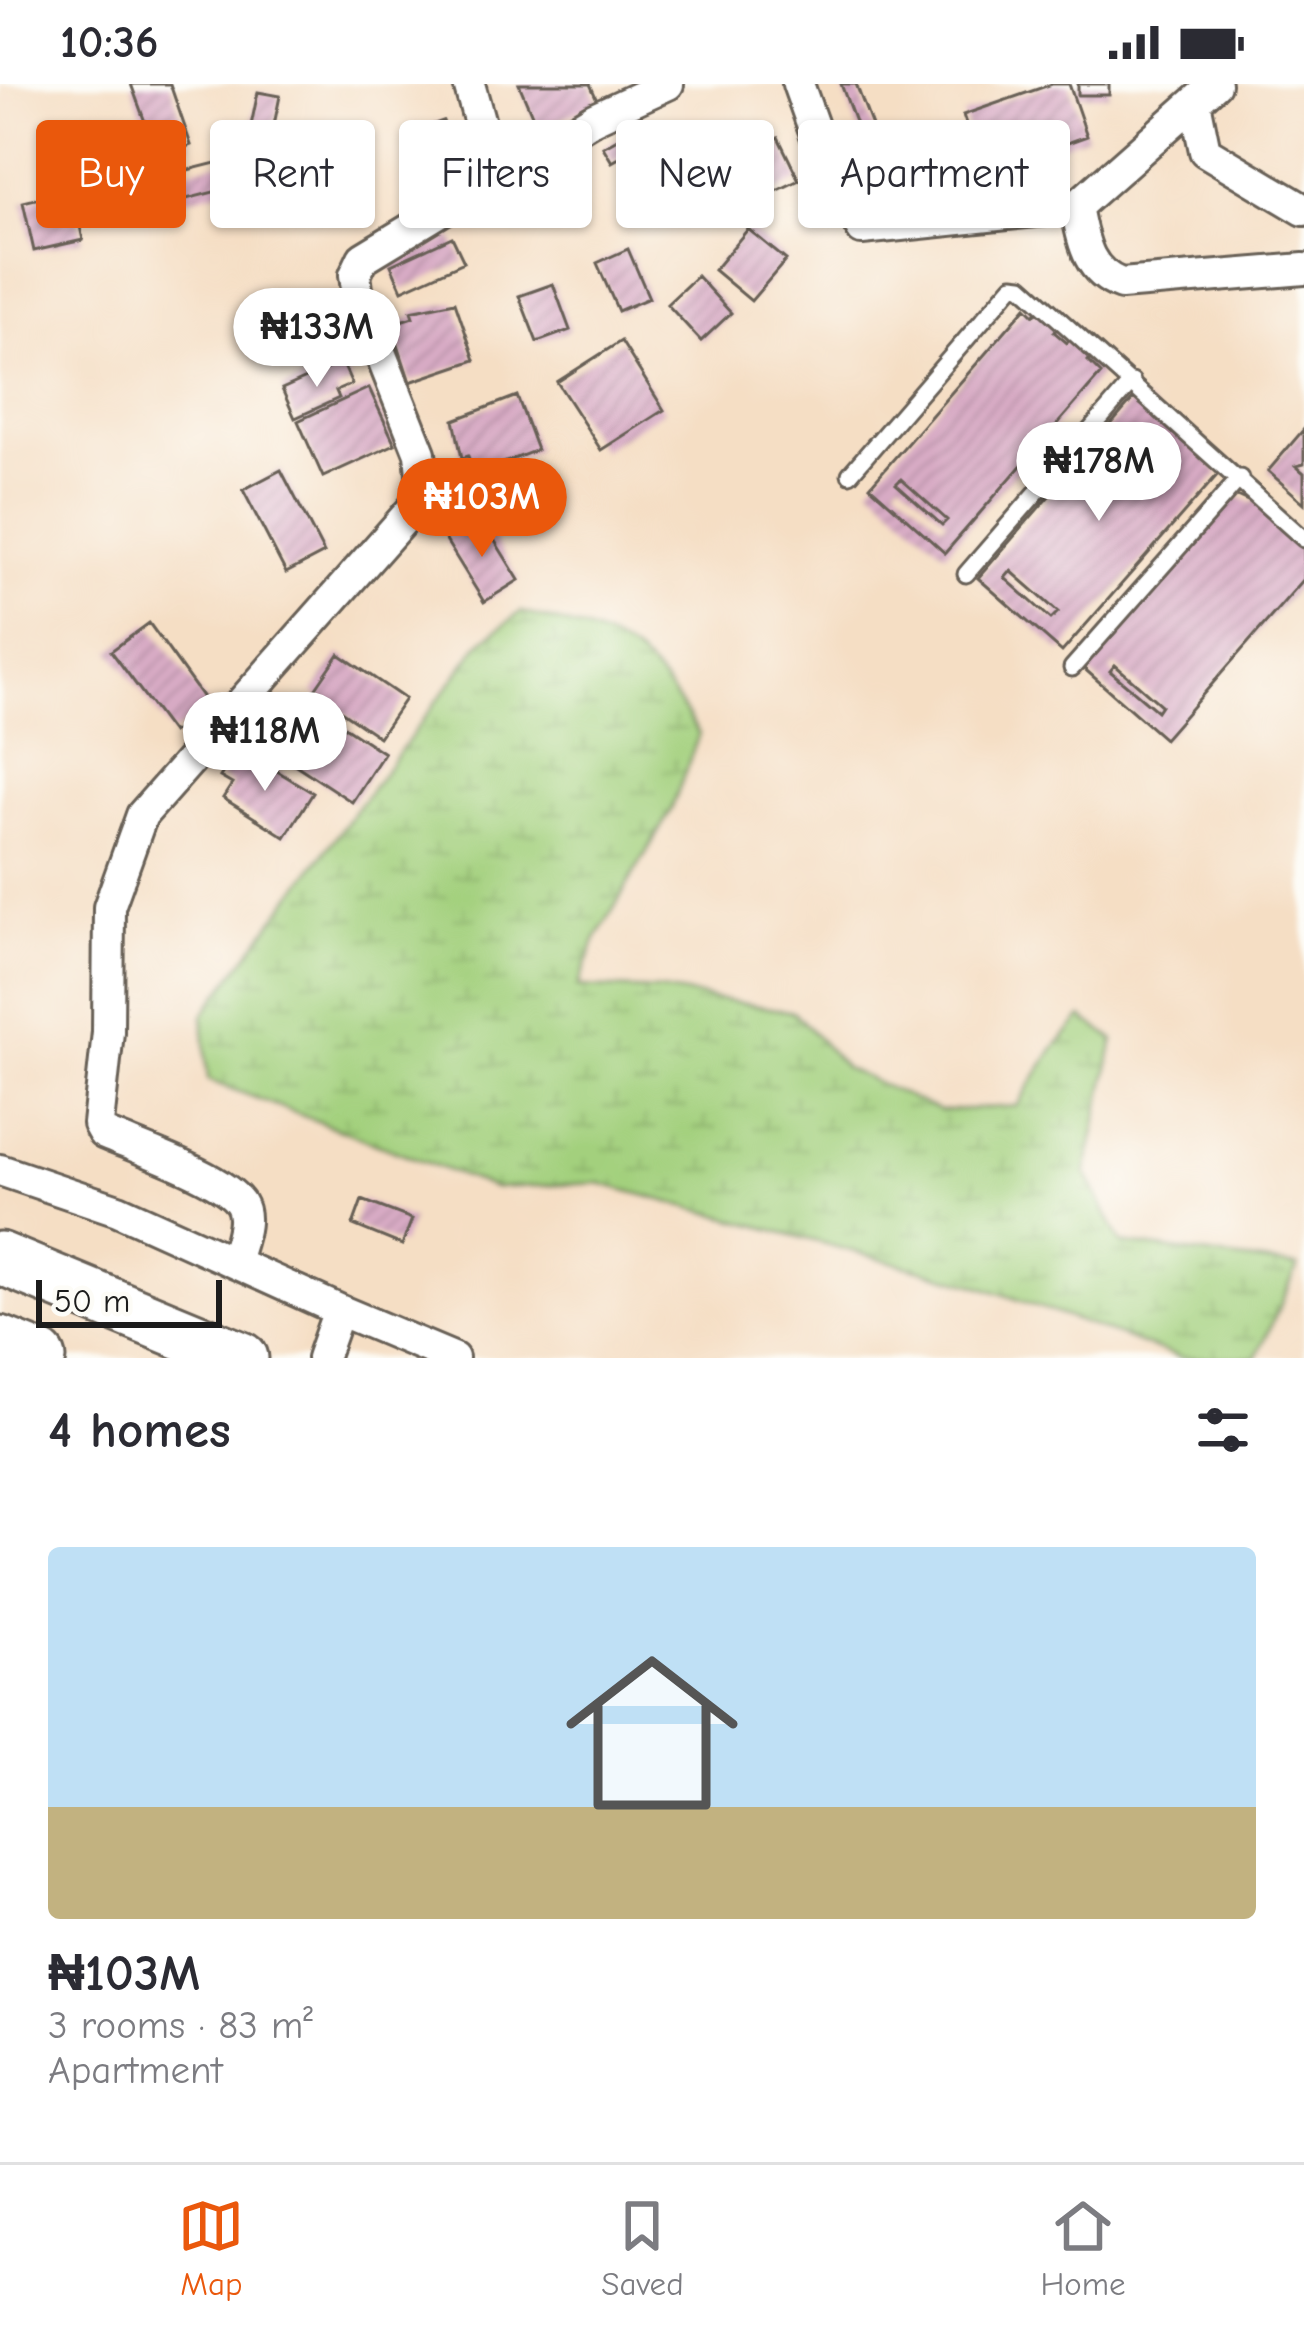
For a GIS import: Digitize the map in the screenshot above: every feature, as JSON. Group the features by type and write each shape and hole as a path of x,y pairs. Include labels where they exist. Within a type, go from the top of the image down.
{"highway":[{"path":"0,1258 242,1358"},
{"path":"0,1342 40,1358"}],"street":[{"path":"469,84 479,120"},
{"path":"591,120 668,84"},
{"path":"797,84 829,171 862,230 1076,207 1205,93"},
{"path":"1205,93 1205,152 1304,211"},
{"path":"1076,207 1084,248 1098,272 1120,284 1304,269"},
{"path":"235,1259 244,1224 242,1205 224,1189 103,1133 98,1124 108,1032 106,929 113,885 142,815 424,496 420,453 367,325 356,275 363,258 407,228"},
{"path":"0,1170 118,1210 453,1358"},
{"path":"322,1358 339,1310"}],"lane":[{"path":"850,474 1013,285 1022,286 1304,539"},
{"path":"966,574 1132,382"},
{"path":"1072,668 1240,478"}],"green space":[{"path":"521,612 627,648 661,679 699,734 671,810 595,941 578,987 661,990 794,1012 845,1068 940,1111 1017,1106 1054,1048 1082,1017 1114,1040 1086,1173 1121,1243 1298,1267 1256,1358 1181,1358 974,1284 599,1183 494,1188 208,1080 203,1015 481,642"}],"building":[{"path":"131,84 170,84 182,120 144,120"},
{"path":"519,84 590,84 598,102 558,120 534,120"},
{"path":"841,84 856,84 870,120 854,120"},
{"path":"1052,84 1069,84 1087,136 1070,142 1070,120 965,120 963,115"},
{"path":"1078,84 1109,84 1109,95 1078,95"},
{"path":"258,92 280,96 275,120 252,120"},
{"path":"778,137 798,180 774,192 774,139"},
{"path":"616,140 616,160 612,162 603,147"},
{"path":"210,164 210,193 186,199 186,170"},
{"path":"36,199 36,228 80,228 83,240 34,251 23,202"},
{"path":"748,229 786,260 751,301 714,270"},
{"path":"452,237 464,262 402,290 391,265"},
{"path":"628,249 649,298 618,311 597,263"},
{"path":"697,276 731,313 701,341 667,304"},
{"path":"553,284 570,330 537,342 519,296"},
{"path":"455,302 475,360 410,382 391,324 413,317 411,311"},
{"path":"1026,307 1034,315 1039,309 1060,326 1054,332 1067,343 1072,337 1093,355 1088,361 1101,374 945,553 870,486","holes":["901,479 947,520 942,525 896,484"]},
{"path":"621,341 664,410 601,450 557,382"},
{"path":"342,362 352,384 336,391 339,398 295,418 282,389"},
{"path":"369,388 395,444 323,477 298,421"},
{"path":"517,396 537,450 475,474 468,456 462,458 454,420"},
{"path":"1134,398 1143,406 1147,402 1176,435 1180,431 1219,473 1062,652 978,578","holes":["1011,571 1058,612 1051,619 1005,578"]},
{"path":"1304,429 1304,464 1296,466 1304,473 1304,503 1268,471"},
{"path":"281,470 324,553 286,573 243,490"},
{"path":"1230,493 1252,503 1257,498 1276,515 1271,521 1304,541 1304,579 1164,739 1080,665","holes":["1115,665 1161,705 1157,711 1110,671"]},
{"path":"480,517 519,580 484,602 445,539"},
{"path":"149,623 209,706 172,733 111,651"},
{"path":"339,654 405,699 379,737 313,692"},
{"path":"305,701 384,753 352,802 273,750"},
{"path":"251,755 313,793 285,837 223,798 232,784 220,777 231,759 243,767"},
{"path":"362,1200 412,1219 402,1245 353,1225"}]}
